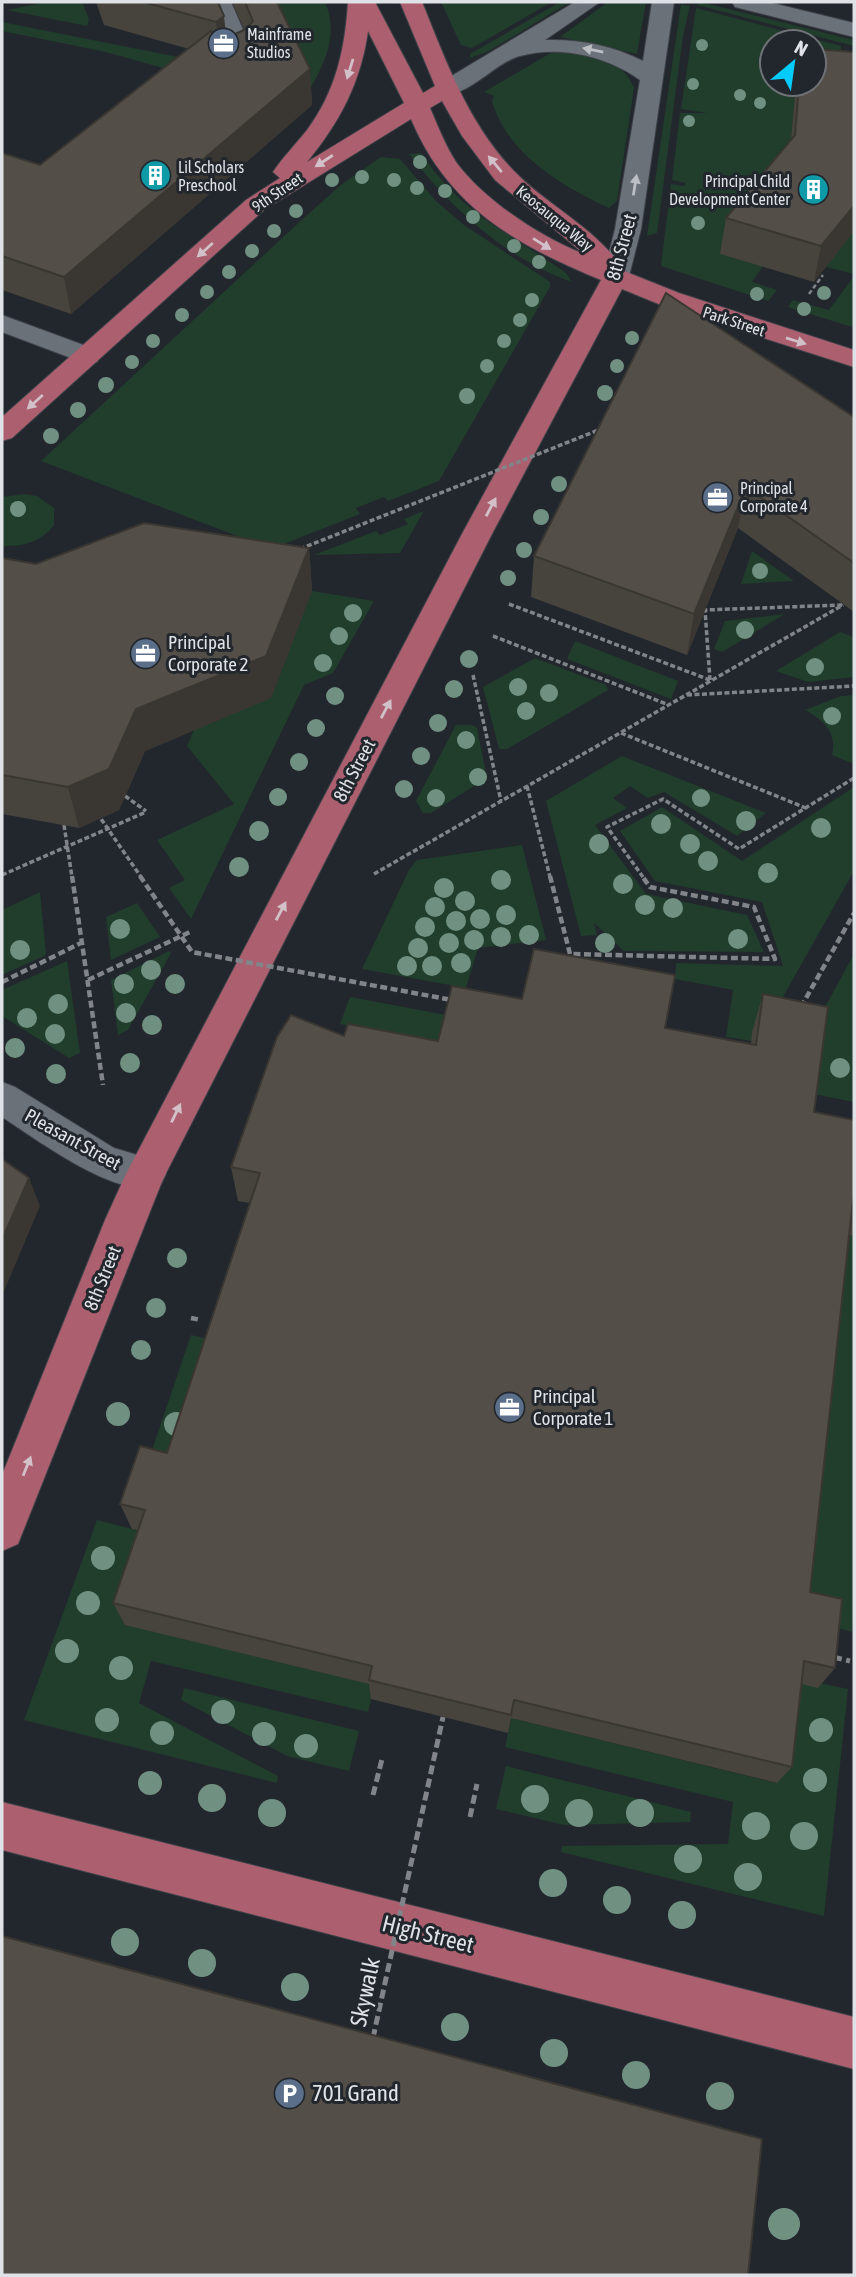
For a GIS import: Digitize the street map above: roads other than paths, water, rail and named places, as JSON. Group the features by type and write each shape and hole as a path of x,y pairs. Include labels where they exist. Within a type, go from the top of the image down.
{"main road":[{"path":"256,205 311,141 340,98 355,52 359,2"},
{"name":"Keosauqua Way","path":"364,2 398,65 434,145 447,166 484,204 513,226 553,251 616,276"},
{"name":"Keosauqua Way","path":"411,2 446,89 470,131 505,176 531,200 577,233 616,276"},
{"name":"9th Street","path":"2,432 256,205 365,135 446,89"},
{"name":"Park Street","path":"616,276 693,308 854,359"},
{"name":"8th Street","path":"2,1529 125,1220 146,1174 478,532 616,276"},
{"name":"High Street","path":"2,1826 854,2043"}],"street":[{"path":"219,2 243,55 227,64"},
{"name":"9th Street","path":"446,89 589,2"},
{"name":"8th Street","path":"616,276 628,229 663,2"},
{"path":"743,2 854,30"},
{"path":"512,50 555,46 595,50 638,66 653,79"},
{"path":"2,323 87,356"},
{"name":"Pleasant Street","path":"2,1098 103,1161 146,1174"}],"place":[{"name":"Mainframe Studios","path":"224,43"},
{"name":"Lil Scholars Preschool","path":"155,176"},
{"name":"Principal Child Development Center","path":"813,190"},
{"name":"Principal Corporate 4","path":"717,497"},
{"name":"Principal Corporate 2","path":"145,653"},
{"name":"Principal Corporate 1","path":"510,1407"},
{"name":"701 Grand","path":"289,2093"}]}
